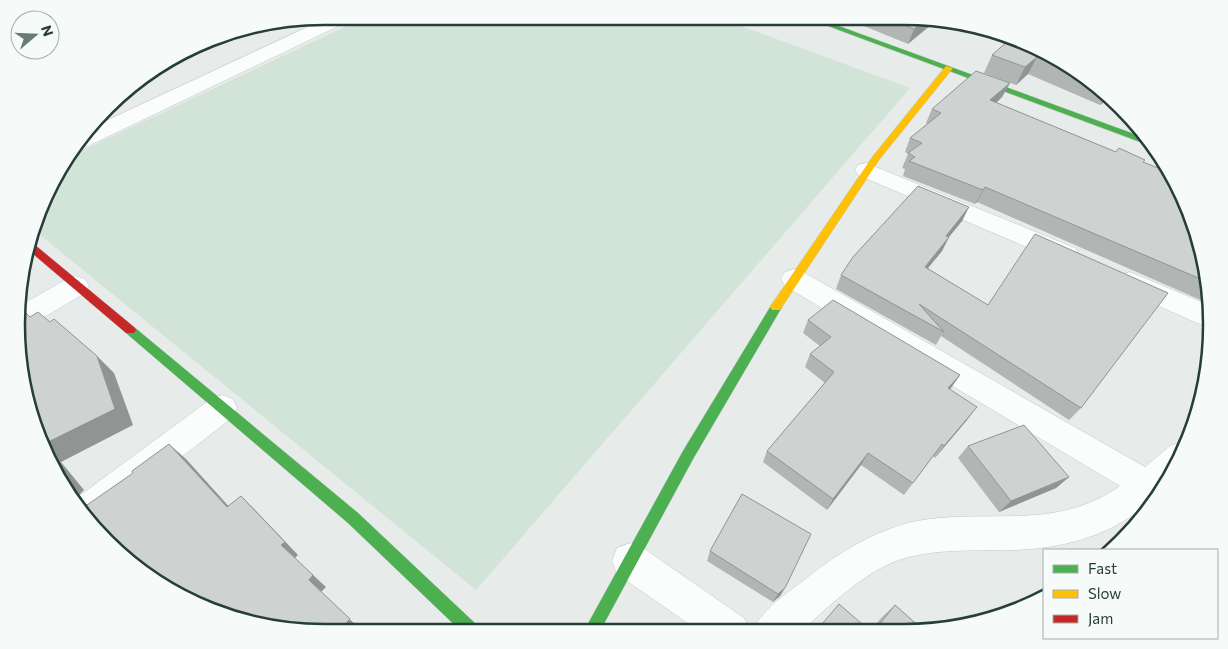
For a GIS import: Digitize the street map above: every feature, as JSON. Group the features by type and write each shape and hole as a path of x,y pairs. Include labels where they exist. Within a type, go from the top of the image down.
{"street":[{"path":"93,135 326,25"},
{"path":"830,25 1138,138"},
{"path":"596,624 717,408 794,280 866,170 949,68"},
{"path":"866,170 1202,314"},
{"path":"34,250 353,518 466,624"},
{"path":"794,280 1147,485"},
{"path":"25,316 76,286"},
{"path":"88,509 222,408"},
{"path":"780,624 829,584 868,556 894,545 925,537 1054,530 1086,523 1118,506 1166,469"},
{"path":"1025,532 1051,549"},
{"path":"630,561 721,624"}],"green space":[{"path":"349,25 738,25 910,88 476,590 39,234 56,192 80,151"}],"building":[{"path":"904,25 918,26 914,29"},
{"path":"1005,43 1041,59 1037,57 1025,67 992,55"},
{"path":"976,71 1010,83 990,100 1116,152 1119,148 1145,160 1143,162 1159,168 1172,192 1187,228 1199,278 985,187 983,190 909,161 915,157 908,153 922,143 910,138 941,113 932,109"},
{"path":"918,186 969,207 946,236 949,237 925,267 988,305 1035,234 1168,293 1081,408 919,304 944,332 841,275 853,257"},
{"path":"833,300 960,375 948,388 977,407 944,446 942,444 913,483 868,453 833,499 767,451 834,372 810,354 831,337 808,320"},
{"path":"38,312 50,322 54,319 97,356 115,409 49,441 35,402 31,383 26,344 26,313 30,317"},
{"path":"1024,425 1069,477 1011,501 968,446"},
{"path":"169,444 227,507 241,496 285,542 281,545 313,575 309,580 350,619 345,624 324,624 285,621 247,614 192,593 158,574 127,550 99,522 85,505 133,473 132,471"},
{"path":"742,494 811,534 785,588 778,594 710,551"},
{"path":"839,604 862,624 822,624"},
{"path":"895,605 916,623 904,624 880,624"}],"traffic: fast":[{"path":"830,25 1138,138"},
{"path":"596,624 688,455 776,307"},
{"path":"130,330 353,518 466,624"}],"traffic: slow":[{"path":"776,307 876,158 949,68"}],"traffic: jam":[{"path":"35,249 130,330"}]}
